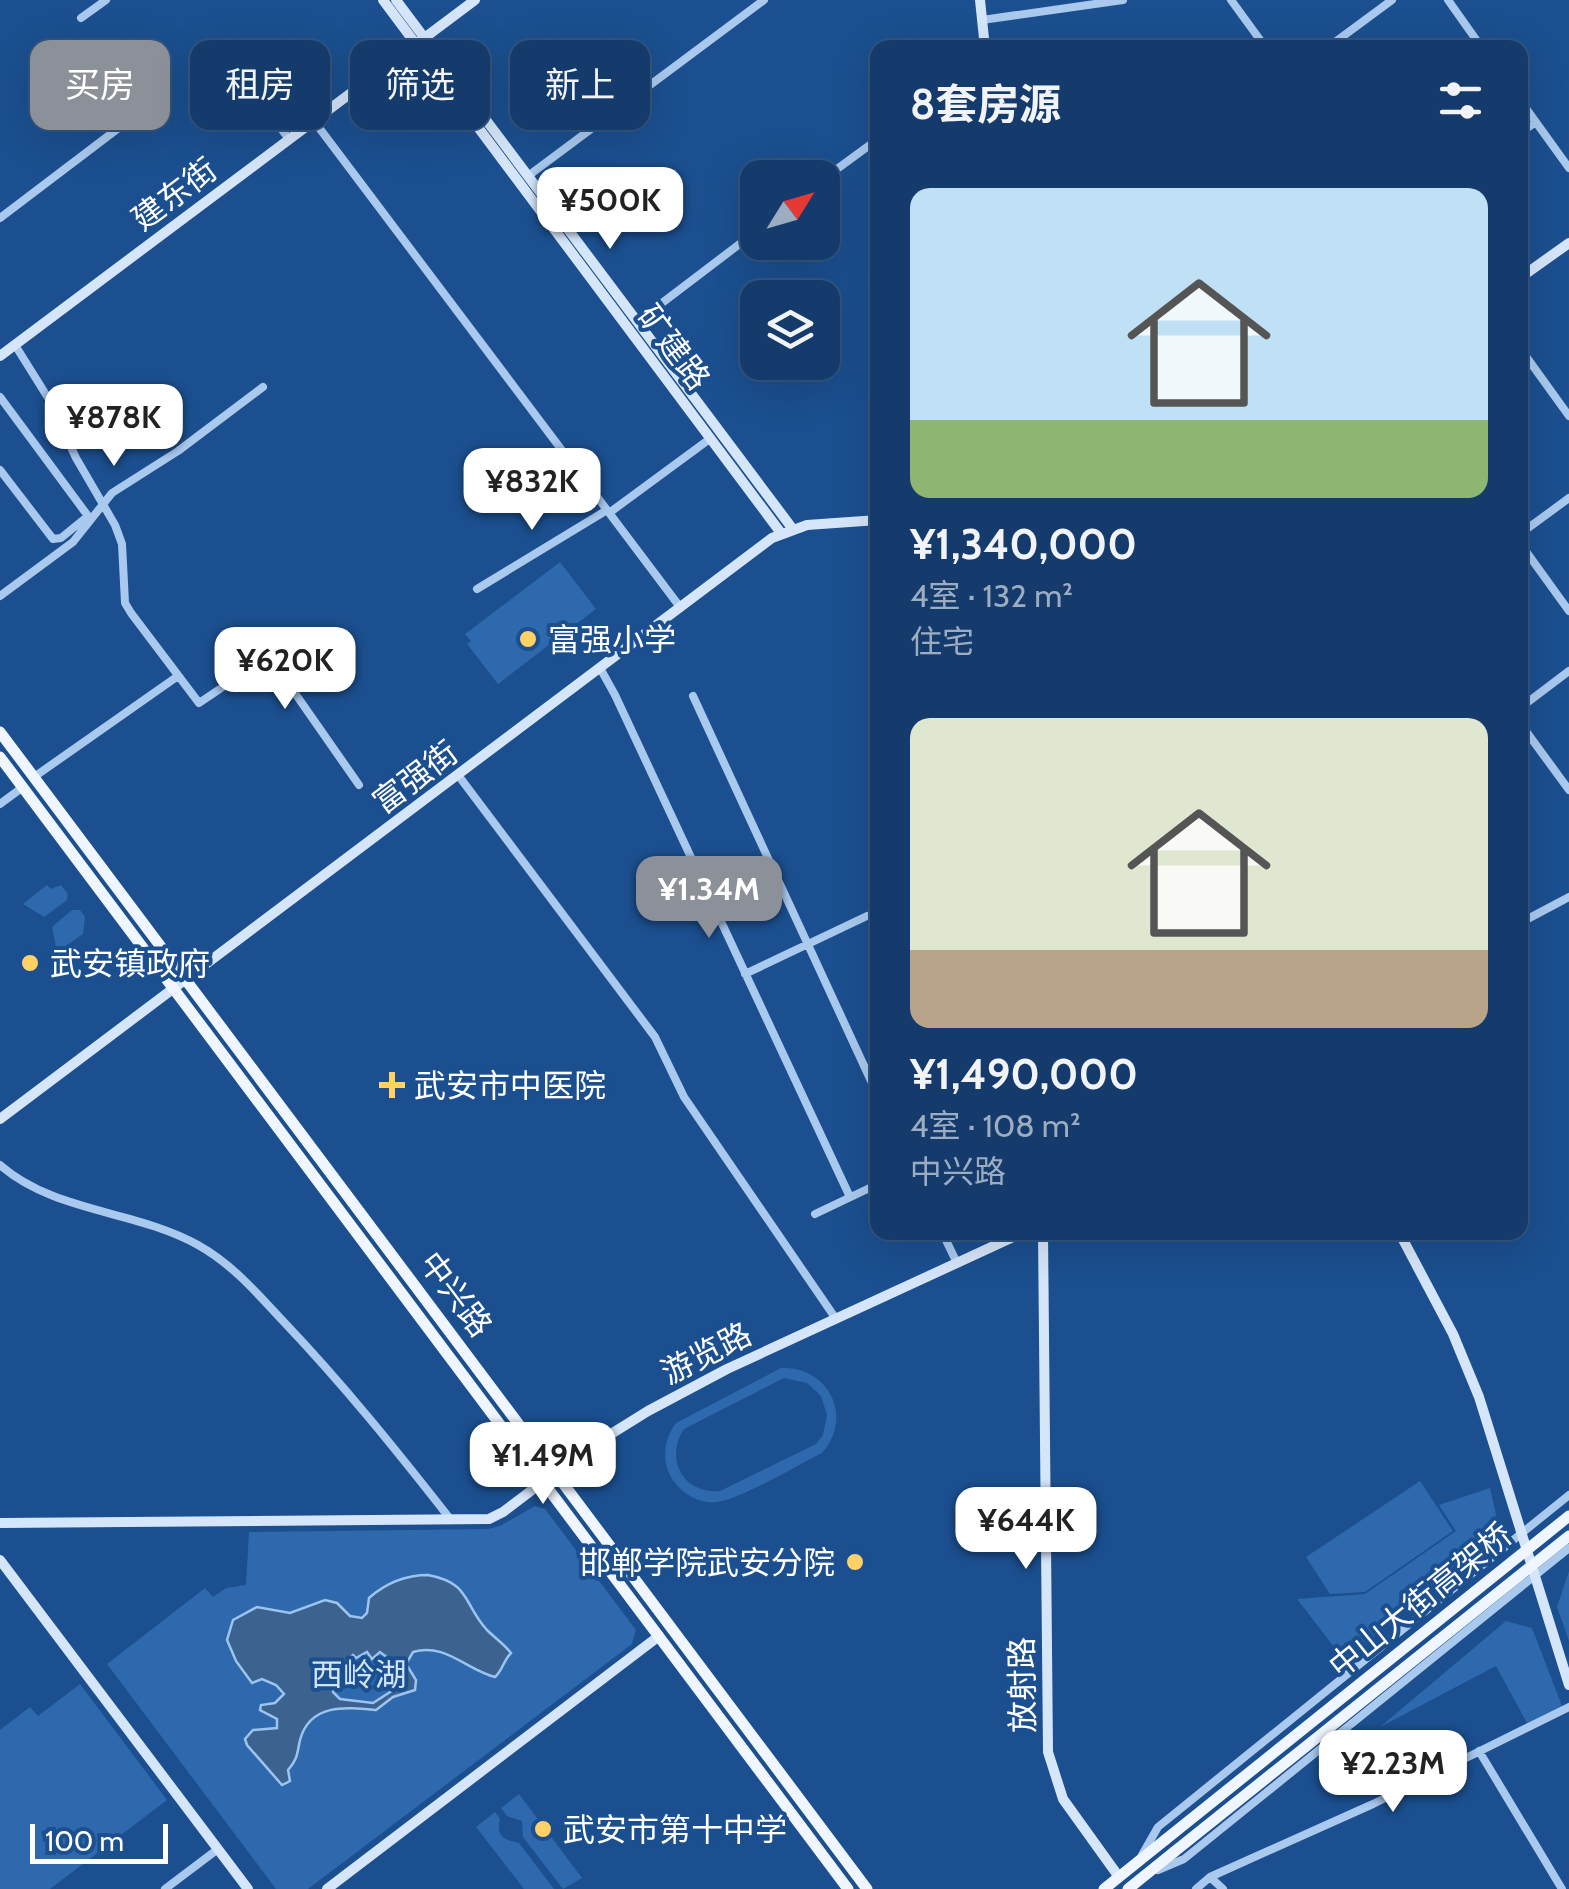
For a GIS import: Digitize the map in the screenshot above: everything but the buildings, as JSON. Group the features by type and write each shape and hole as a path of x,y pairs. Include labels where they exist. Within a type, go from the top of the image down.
{"main road":[{"name":"中兴路","path":"0,732 867,1889"},
{"name":"中兴路","path":"0,757 848,1889"},
{"name":"中山大街高架桥","path":"1104,1889 1569,1516"},
{"name":"中山大街高架桥","path":"1128,1889 1569,1536"}],"street":[{"path":"81,18 106,0"},
{"name":"矿建路","path":"383,0 419,40"},
{"name":"矿建路","path":"396,0 419,40"},
{"name":"建东街","path":"421,40 475,0"},
{"path":"528,176 764,0"},
{"path":"980,0 984,40"},
{"path":"982,20 1123,0"},
{"path":"1231,0 1260,40"},
{"path":"1339,40 1392,0"},
{"path":"1448,0 1477,40"},
{"name":"建东街","path":"330,109 350,94"},
{"path":"1528,111 1569,168"},
{"path":"1528,128 1536,122"},
{"name":"矿建路","path":"490,128 637,322 787,531"},
{"path":"0,218 116,130"},
{"path":"282,130 289,139"},
{"name":"建东街","path":"0,356 302,130"},
{"path":"321,130 680,607"},
{"name":"矿建路","path":"485,130 711,438 787,531"},
{"path":"840,167 870,145"},
{"path":"1528,272 1569,243"},
{"path":"637,322 740,244"},
{"path":"15,345 50,401 122,544 125,603 199,704 269,656 359,785"},
{"path":"1528,359 1569,416"},
{"path":"0,596 66,549 119,488 178,451 263,387"},
{"path":"0,397 88,516 61,538 52,539 0,470"},
{"path":"476,589 608,512 711,438"},
{"path":"1528,528 1569,498"},
{"path":"787,531 870,521"},
{"name":"富强街","path":"0,1119 680,607 787,531"},
{"path":"1528,554 1569,610"},
{"path":"600,668 850,1197"},
{"path":"1528,702 1569,672"},
{"path":"34,777 178,676"},
{"path":"693,696 870,1079"},
{"path":"1528,734 1569,790"},
{"path":"458,775 654,1037 684,1097 836,1318"},
{"path":"0,804 23,787"},
{"path":"1528,919 1569,897"},
{"path":"745,974 867,916"},
{"path":"0,1165 19,1180 78,1205 176,1233 222,1258 373,1421 452,1521"},
{"path":"815,1214 870,1188"},
{"path":"946,1240 957,1263"},
{"name":"游览路","path":"0,1524 478,1521 495,1516 648,1410 727,1369 1007,1240"},
{"name":"放射路","path":"1043,1240 1048,1752 1063,1800 1119,1877"},
{"path":"1403,1240 1466,1364 1569,1685"},
{"path":"1138,1862 1158,1827 1569,1495"},
{"path":"1152,1889 1144,1876 1184,1859 1569,1548"},
{"path":"0,1560 248,1889"},
{"path":"327,1889 659,1636"},
{"path":"1196,1889 1210,1877 1373,1804 1569,1707"},
{"path":"1480,1752 1562,1889"},
{"path":"165,1889 218,1849"},
{"path":"1210,1877 1222,1889"}],"green space":[{"path":"560,562 596,609 498,684 467,644 471,641 465,634"},
{"path":"47,885 51,889 61,885 68,894 67,900 44,917 23,904"},
{"path":"72,910 80,910 85,917 83,934 57,952 52,927"},
{"path":"781,1368 812,1375 832,1396 836,1410 836,1424 822,1453 746,1492 714,1502 692,1497 670,1475 666,1448 676,1423","holes":["784,1378 807,1383 821,1396 827,1415 823,1435 816,1444 720,1491 696,1487 681,1473 676,1452 684,1429"]},
{"path":"1420,1481 1453,1531 1365,1592 1330,1594 1306,1557"},
{"path":"1490,1488 1496,1515 1484,1547 1344,1660 1297,1599 1365,1594 1456,1531 1439,1505"},
{"name":"西岭湖","path":"535,1506 545,1509 636,1630 632,1644 308,1889 276,1889 107,1664 205,1588 213,1597 226,1588 246,1585 249,1532 488,1529"},
{"path":"1569,1571 1569,1641 1557,1607"},
{"path":"1506,1621 1532,1628 1562,1706 1527,1723 1496,1666 1380,1727"},
{"path":"80,1684 167,1800 50,1889 0,1889 0,1730 30,1707 38,1716"},
{"path":"519,1794 582,1878 563,1889 523,1837 522,1821 507,1816 501,1808"},
{"path":"495,1812 502,1837 519,1843 554,1889 524,1889 476,1827"}],"shaded area":[{"path":"428,1575 459,1589 487,1630 511,1653 500,1671 495,1677 445,1654 413,1652 406,1664 416,1680 415,1690 393,1697 376,1710 341,1708 312,1719 288,1770 290,1781 282,1785 245,1739 253,1730 277,1728 277,1719 260,1710 261,1705 275,1703 284,1694 262,1679 252,1683 236,1661 227,1640 233,1620 257,1607 290,1613 325,1600 337,1603 350,1616 362,1618 367,1613 369,1598 375,1593 396,1581","holes":["367,1652 372,1659 380,1652 392,1661 401,1685 373,1703 340,1699 333,1692 332,1677 340,1671 338,1667 353,1655 356,1658"]}],"place":[{"name":"富强小学","path":"528,639"},
{"name":"武安镇政府","path":"30,963"},
{"name":"武安市中医院","path":"392,1085"},
{"name":"邯郸学院武安分院","path":"855,1562"},
{"name":"武安市第十中学","path":"543,1829"}]}
